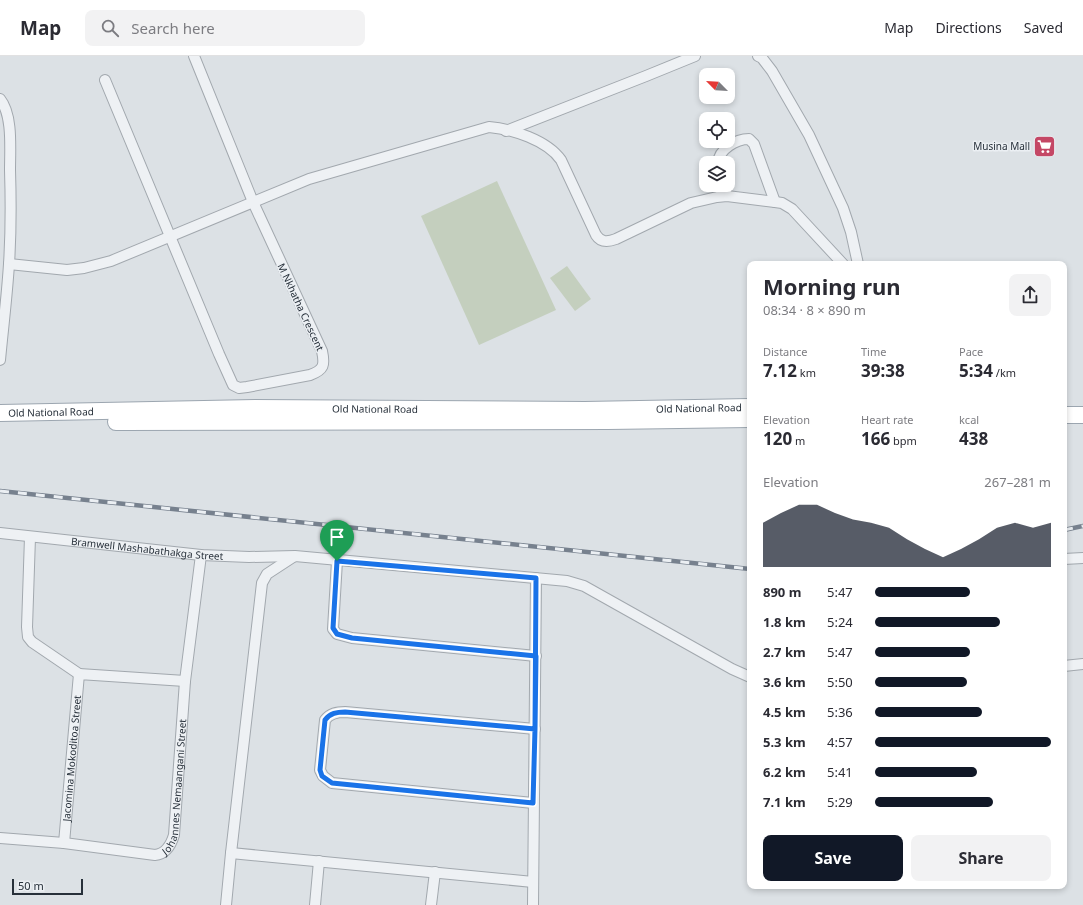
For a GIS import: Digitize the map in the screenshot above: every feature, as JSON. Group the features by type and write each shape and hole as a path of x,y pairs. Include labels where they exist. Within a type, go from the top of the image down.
{"main road":[{"path":"1067,405 1083,405"},
{"name":"Old National Road","path":"0,413 255,408 585,410 747,408"},
{"path":"1067,415 1083,415"},
{"name":"Old National Road","path":"0,423 593,422 747,419"}],"street":[{"name":"M Nkhatha Crescent","path":"106,80 233,385 239,388 247,387 291,380 318,372 322,368 324,359 322,351 253,202 194,56"},
{"path":"506,131 695,56"},
{"path":"758,56 762,58 772,71 809,135 843,208 851,232 857,261"},
{"path":"0,99 3,102 10,131 11,202 9,264 0,360"},
{"path":"9,264 60,269 84,268 111,261 309,179 391,154 489,127 541,143 555,152 561,160 596,236 604,242 616,239 691,203 705,199 727,196 782,203 792,208 840,261"},
{"path":"719,156 727,147 744,139 749,139 754,144 775,202"},
{"path":"726,192 727,196"},
{"name":"Bramwell Mashabathakga Street","path":"0,533 202,555 249,557 295,556 567,581 584,586 725,665 747,676"},
{"path":"30,537 27,628 28,637 39,648 79,674 185,681"},
{"name":"Johannes Nemaangani Street","path":"0,838 64,843 155,855 161,854 169,847 174,835 185,681 202,555"},
{"path":"226,905 262,583 267,574 295,556"},
{"path":"1067,558 1083,558"},
{"path":"337,561 333,628 337,634 352,638 536,656"},
{"path":"533,905 536,578"},
{"path":"1067,666 1083,664"},
{"name":"Jacomina Mokoditoa Street","path":"64,843 79,674"},
{"path":"533,803 332,783 322,776 320,770 325,720 328,716 338,712 535,729"},
{"path":"231,853 533,882"},
{"path":"314,905 319,861"},
{"path":"431,905 435,872"}],"green space":[{"path":"497,181 556,310 479,345 421,216"},
{"path":"567,266 591,299 575,311 550,278"}],"railway":[{"path":"0,491 747,569"},
{"path":"1067,529 1083,526"}],"place":[{"name":"Musina Mall","path":"1045,146"}],"route":[{"path":"337,561 333,628 337,634 352,638 536,656 535,729 338,712 328,716 325,720 320,770 322,776 332,783 533,803 535,729 536,578 337,561"}]}
